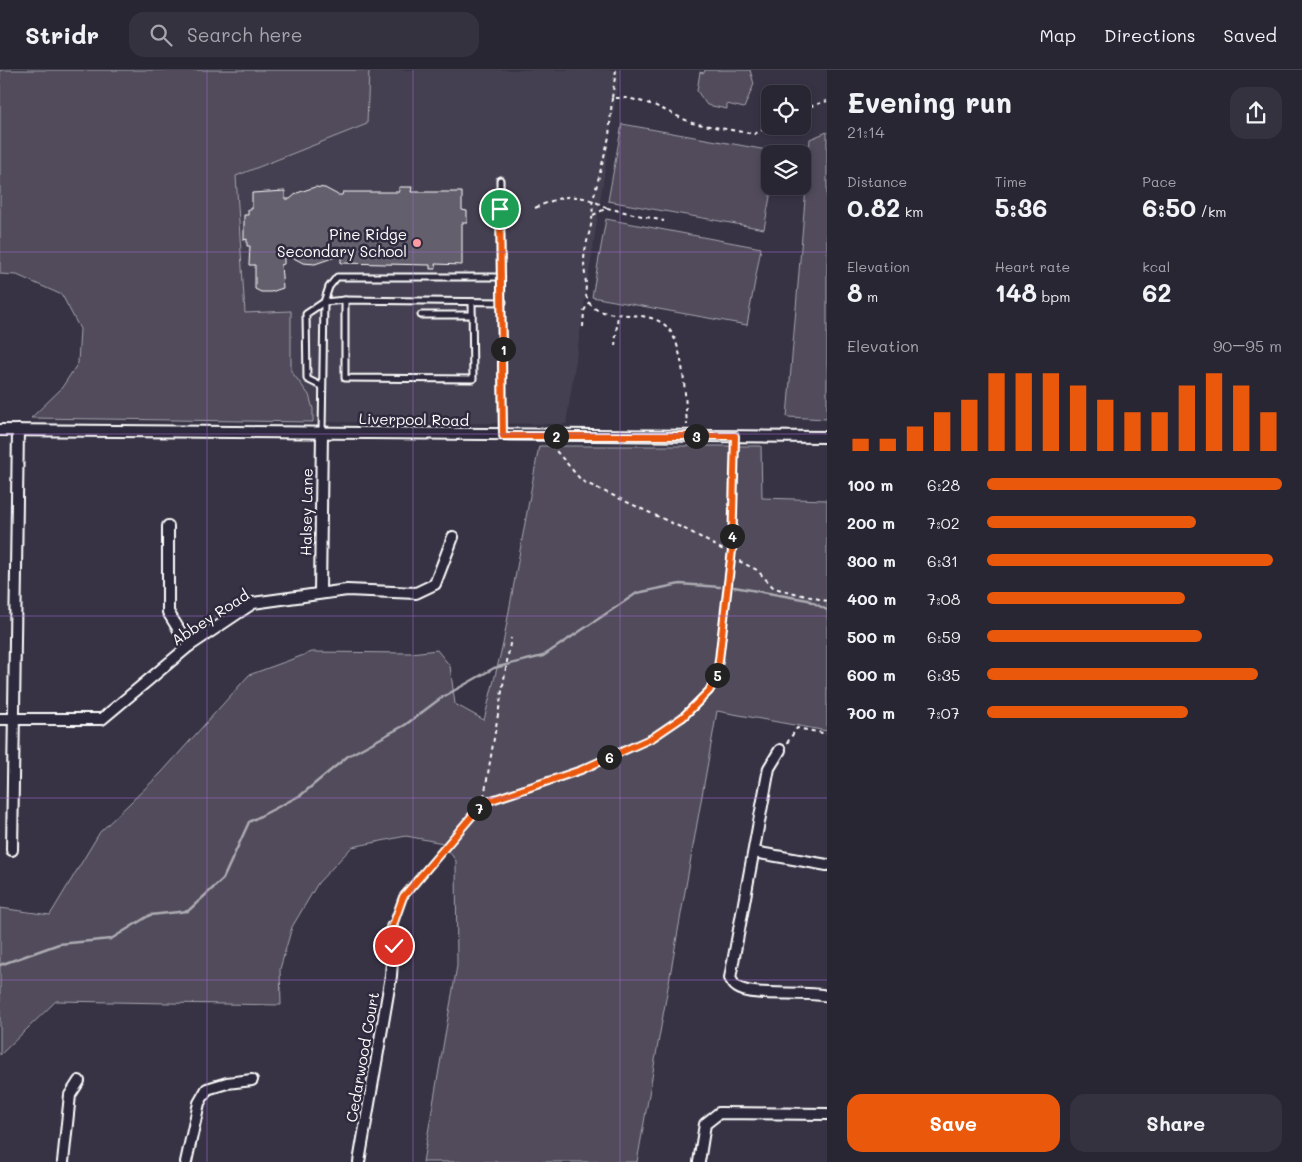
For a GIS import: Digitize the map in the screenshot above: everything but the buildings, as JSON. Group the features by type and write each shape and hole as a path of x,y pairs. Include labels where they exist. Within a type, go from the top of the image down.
{"street":[{"name":"Liverpool Road","path":"0,430 322,432 503,436 827,437"},
{"path":"12,850 18,430"},
{"name":"Halsey Lane","path":"320,593 322,432"},
{"path":"168,526 168,612 189,646"},
{"name":"Abbey Road","path":"0,719 102,719 189,646 253,603 347,590 416,593 435,584 453,537"},
{"path":"780,750 769,768 730,978 736,987 747,991 816,993 827,996"},
{"path":"754,852 827,865"},
{"name":"Cedarwood Court","path":"360,1162 391,976 394,946 392,928"},
{"path":"186,1162 199,1103 207,1090 252,1080"},
{"path":"62,1162 70,1095 79,1081"},
{"path":"699,1162 705,1124 719,1112 827,1114"}],"lane":[{"path":"500,180 503,436"},
{"path":"322,432 321,386 324,302 329,287 337,277 501,277"},
{"path":"321,386 307,379 306,314 324,302 345,300 502,302"},
{"path":"345,300 345,378 473,379 472,302"},
{"path":"421,314 472,315"},
{"path":"683,717 709,691 717,677 732,554 735,436"}],"path":[{"path":"616,70 609,137 593,201 593,215 584,259 587,298 595,308 606,314 646,315 669,329 676,345 682,376 686,424"},
{"path":"612,98 639,100 692,122 754,134 761,131"},
{"path":"811,106 827,101"},
{"path":"535,208 562,196 593,201 607,208 664,221"},
{"path":"593,215 607,208"},
{"path":"583,327 584,311 590,302"},
{"path":"615,346 618,314"},
{"path":"551,445 582,481 692,532 732,554 742,564 758,570 774,588 827,602"},
{"path":"392,928 403,897 483,803 511,638"},
{"path":"483,803 581,770 652,738 683,717"},
{"path":"780,750 797,728 827,734"}],"shaded area":[{"path":"0,70 369,70 367,124 236,176 245,313 291,311 291,371 309,395 313,409 313,422 31,418 61,389 78,363 80,329 62,295 17,275 0,274"},
{"name":"Pine Ridge Secondary School","path":"369,70 620,70 566,424 313,422 313,409 309,395 291,371 291,311 245,313 236,175 366,124"},
{"path":"705,70 750,70 754,84 744,108 727,104 727,109 707,105 697,91 700,72 704,73"},
{"path":"622,124 761,149 761,195 770,195 764,229 608,201"},
{"path":"827,132 826,419 787,417 805,195 811,195 810,139"},
{"path":"606,219 761,248 747,325 592,297"},
{"path":"539,446 761,446 762,498 827,500 827,731 717,711 637,1162 423,1162 457,966 456,861 443,843 406,836 352,847 318,883 292,927 280,969 281,1005 56,1001 0,1055 0,908 50,915 100,832 162,772 249,675 312,652 411,653 437,650 450,666 455,704 484,720 503,644"}],"waterway":[{"path":"0,965 59,944 111,939 150,915 188,911 223,879 249,822 301,795 348,756 405,725 441,698 494,668 543,656 637,593 680,584 720,587"},
{"path":"734,587 808,600 827,610"}],"place":[{"name":"Pine Ridge Secondary School","path":"417,243"}],"route":[{"path":"394,946 392,928 403,897 483,803 581,770 652,738 683,717 709,691 717,677 732,550 735,436 503,436 500,209"}]}
